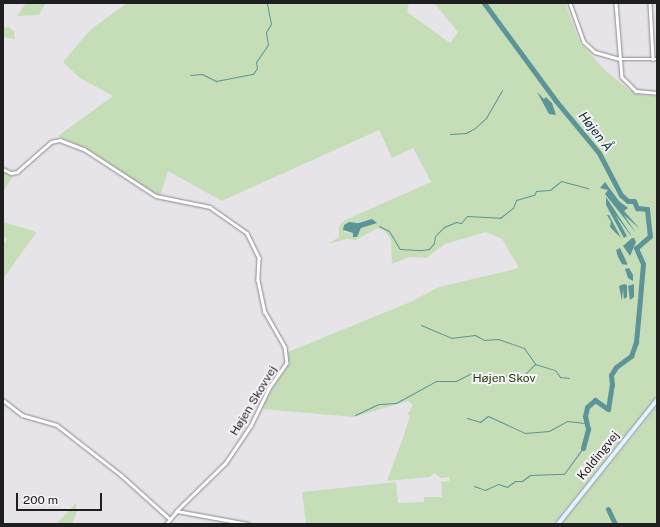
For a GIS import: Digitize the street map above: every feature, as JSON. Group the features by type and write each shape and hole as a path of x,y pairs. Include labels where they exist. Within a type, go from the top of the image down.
{"main road":[{"name":"Koldingvej","path":"558,524 657,400"}],"street":[{"path":"570,3 584,42 589,48 600,55 619,59 657,60"},
{"path":"616,3 619,59 622,77 630,87 644,92 657,93"},
{"path":"650,3 653,59"},
{"name":"Højen Skovvej","path":"3,169 11,173 17,172 51,142 60,140 84,149 156,196 216,210 243,229 253,241 259,258 258,280 265,312 285,347 287,363 269,389 251,426 226,463 178,511"},
{"path":"3,400 22,416 57,425 121,475 170,519"},
{"path":"166,524 178,511 248,524"}],"green space":[{"path":"26,3 46,3 39,15 17,16"},
{"name":"Højen Skov","path":"127,3 409,3 407,12 450,43 458,32 434,3 565,3 580,43 606,71 629,90 641,95 657,96 657,395 553,524 306,524 302,492 396,482 398,503 424,502 424,497 442,497 441,482 449,481 450,477 440,478 435,473 429,477 387,481 405,432 410,415 407,415 413,405 408,401 354,417 262,409 274,386 287,368 288,352 408,303 439,287 519,268 502,239 486,232 445,244 426,258 410,257 392,264 391,240 385,231 378,228 356,240 347,239 328,244 339,237 339,226 345,220 431,182 413,148 392,158 379,130 222,201 168,171 160,196 156,195 92,152 58,136 113,96 80,78 63,62 90,30","holes":["367,220 374,223 361,228 357,236 353,233 344,232 346,224"]},
{"path":"9,27 14,32 15,39 3,37 3,28"},
{"path":"3,169 13,176 3,192"},
{"path":"3,222 34,231 36,233 3,279 3,245 7,239 3,236"},
{"path":"657,406 657,524 562,524 639,429"},
{"path":"76,503 77,512 72,524 56,524"}],"water":[{"path":"537,92 544,99 546,97 552,103 556,115 549,114"},
{"path":"605,182 619,201 628,208 624,211 640,229 624,215 636,233 605,194 608,190 600,188"},
{"path":"606,197 631,236 615,214 627,236 624,238 606,205"},
{"path":"607,215 609,215 621,238 610,227 611,222"},
{"path":"372,219 377,223 361,228 357,237 353,237 353,233 343,230 344,225 349,222 358,223"},
{"path":"634,238 636,242 630,256 623,246"},
{"path":"620,248 627,265 622,264 618,257 616,250"},
{"path":"629,268 633,275 633,281 628,278 625,269"},
{"path":"624,284 627,285 627,297 624,299 623,289 622,301 619,286"},
{"path":"634,284 634,297 630,300 628,286"}],"waterway":[{"path":"190,75 202,74 216,81 253,74 257,68 256,62 268,45 266,32 271,24 267,3"},
{"name":"Højen Å","path":"484,3 556,101 599,153 621,195 628,201 634,201 637,208 647,209 650,236 636,248 643,264 640,296"},
{"path":"450,134 466,133 475,128 486,118 502,90"},
{"path":"379,226 389,231 400,249 429,249 434,243 435,236 444,227 456,222 461,223 467,216 500,218 513,208 516,200 534,195 536,191 550,190 561,181 588,188"},
{"name":"Højen Å","path":"583,448 588,429 585,416 587,407 595,400 608,409 612,385 611,375 616,367 631,356 636,342 640,299"},
{"path":"421,325 451,338 475,335 484,340 498,339 524,348 535,364"},
{"path":"355,415 379,404 396,403 436,381 456,381 474,372 483,381 490,377 525,374 535,364 555,370 560,377 569,378"},
{"path":"467,418 480,422 488,416 525,433 549,431 567,421 585,423"},
{"path":"474,486 485,490 498,484 507,487 515,481 522,481 530,475 564,474 583,448"},
{"name":"Højen Å","path":"608,509 615,524"}]}
